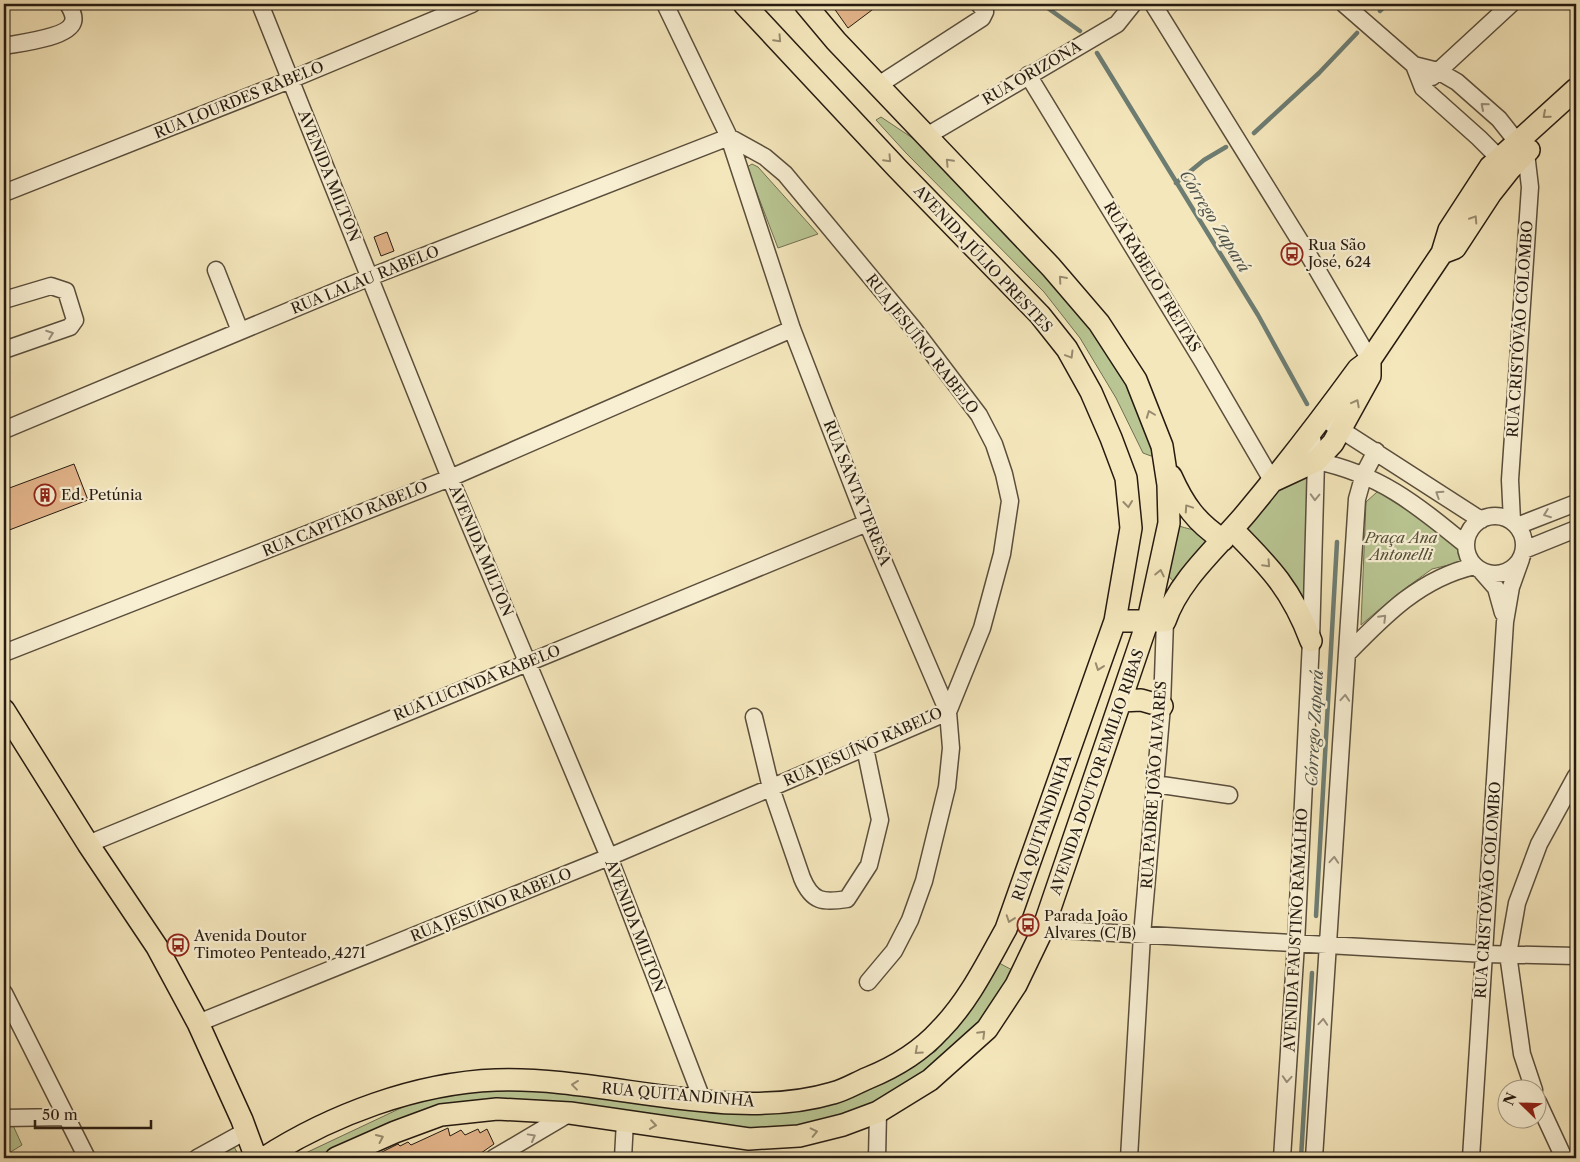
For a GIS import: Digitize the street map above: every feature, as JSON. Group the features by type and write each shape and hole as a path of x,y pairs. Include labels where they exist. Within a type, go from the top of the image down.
{"main road":[{"name":"AVENIDA JÚLIO PRESTES","path":"744,4 897,168 1040,315 1067,349 1091,392 1112,438 1126,478 1131,528 1115,621"},
{"path":"805,4 877,86 1051,267 1099,323 1136,380 1162,446 1166,465 1169,523 1157,621 1115,621"},
{"name":"AVENIDA DOUTOR EMILIO RIBAS","path":"336,1158 394,1132 440,1115 497,1109 570,1113 749,1139 799,1136 843,1126 878,1112 930,1080 987,1029 1016,985 1043,929 1121,701 1157,621 1169,609 1185,585 1272,482 1358,369 1370,360 1442,252 1455,248 1504,164 1576,90"},
{"name":"AVENIDA DOUTOR EMILIO RIBAS","path":"1521,148 1576,109"},
{"name":"AVENIDA DOUTOR EMILIO RIBAS","path":"1272,482 1316,462 1342,429 1370,376 1370,360"},
{"path":"1166,465 1180,496 1197,520 1228,535 1285,586 1302,616 1311,641"},
{"name":"RUA QUITANDINHA","path":"264,1158 325,1126 364,1110 446,1085 496,1080 542,1081 743,1104 781,1102 833,1093 911,1057 941,1030 981,973 1006,929 1115,621"},
{"path":"1121,701 1141,700 1162,706"},
{"path":"4,710 88,844 157,947 198,1023 256,1158"}],"street":[{"path":"4,46 61,34 70,28 74,22 68,4"},
{"name":"AVENIDA MILTON","path":"260,4 450,478 609,857 702,1099"},
{"name":"RUA LOURDES RABELO","path":"4,193 290,80 472,4"},
{"name":"RUA SANTA TERESA","path":"665,4 728,138 792,329 868,523 948,712 950,748 947,787 924,881 910,920 894,951 868,982"},
{"path":"877,86 982,18 985,12 979,4"},
{"name":"RUA ORIZONA","path":"925,136 1117,24 1133,4"},
{"path":"1153,4 1303,246 1370,360"},
{"path":"1344,4 1414,65 1438,71 1457,82 1499,119 1521,148"},
{"path":"1423,88 1438,71 1511,4"},
{"path":"1414,65 1423,88 1504,164 1530,179"},
{"name":"RUA RABELO FREITAS","path":"1028,75 1203,362 1272,482"},
{"name":"RUA LALAU RABELO","path":"4,430 370,277 728,138"},
{"name":"RUA JESUÍNO RABELO","path":"198,1023 609,857 948,712 982,628 1002,554 1010,501 1004,474 994,444 979,415 913,328 785,174 765,157 728,138"},
{"name":"RUA CRISTÓVÃO COLOMBO","path":"1514,523 1510,480 1530,179 1521,148"},
{"path":"216,270 240,332"},
{"path":"4,300 51,286 66,291 75,320 70,327 4,350"},
{"name":"RUA CAPITÃO RABELO","path":"4,654 450,478 792,329"},
{"path":"1316,426 1342,429 1487,518 1514,523 1576,502"},
{"name":"AVENIDA FAUSTINO RAMALHO","path":"1282,1158 1296,944 1311,641 1316,426"},
{"name":"AVENIDA FAUSTINO RAMALHO","path":"1314,1158 1357,499 1364,474 1376,451"},
{"path":"1316,462 1364,474 1412,503 1466,545"},
{"name":"RUA CRISTÓVÃO COLOMBO","path":"1487,518 1506,494 1510,480"},
{"path":"1479,569 1468,556 1466,545 1470,531 1487,518"},
{"name":"RUA LUCINDA RABELO","path":"88,844 868,523"},
{"path":"1348,652 1394,607 1432,581 1446,574 1479,569 1493,574 1504,573 1514,568 1522,554 1523,537 1514,523"},
{"path":"1522,554 1576,529"},
{"name":"RUA CRISTÓVÃO COLOMBO","path":"1471,1158 1505,622 1511,587 1522,554"},
{"name":"RUA CRISTÓVÃO COLOMBO","path":"1479,569 1496,588 1505,622"},
{"name":"RUA PADRE JOÃO ALVARES","path":"1130,1158 1142,934 1162,706 1157,621"},
{"path":"754,717 771,788 808,892 827,903 847,899 869,865 880,820 865,748"},
{"path":"1531,1080 1522,1054 1508,954 1517,903 1539,844 1576,776"},
{"path":"1155,784 1229,795"},
{"path":"1043,929 1485,954 1576,956"},
{"path":"4,993 87,1158"},
{"path":"876,1158 878,1112"},
{"path":"494,1158 510,1154 570,1113"},
{"path":"4,1118 67,1117"},
{"path":"623,1158 626,1121"},
{"path":"1548,1124 1564,1158"},
{"path":"197,1158 246,1131"}],"green space":[{"path":"881,117 914,139 1007,232 1072,302 1131,379 1159,453 1151,456 1143,453 1116,398 1080,338 1044,292 906,153 876,120"},
{"path":"752,164 758,167 818,234 778,248 747,167"},
{"path":"1314,472 1307,602 1241,529 1276,481"},
{"name":"Praça Ana Antonelli","path":"1388,491 1458,547 1461,562 1432,569 1396,595 1361,625 1366,502 1377,492"},
{"path":"1174,524 1215,537 1173,581 1165,572"},
{"path":"999,963 1016,972 984,1021 947,1061 886,1101 817,1127 753,1132 489,1105 342,1149 325,1158 295,1158 420,1099 487,1089 562,1091 752,1114 875,1086 936,1051"},
{"path":"4,1121 11,1121 22,1145 4,1156"},
{"path":"231,1141 240,1158 202,1158"}],"building":[{"path":"831,4 880,4 848,28"},
{"path":"387,232 394,251 381,256 374,237"},
{"name":"Ed. Petúnia","path":"74,464 88,500 4,532 4,490"},
{"path":"448,1128 450,1136 461,1130 465,1135 478,1129 480,1133 487,1129 494,1144 474,1158 370,1158 398,1144 400,1146 408,1142 411,1145"}],"waterway":[{"name":"Córrego Zapará","path":"1042,4 1080,31"},
{"path":"1380,11 1387,4"},
{"path":"1254,133 1319,73 1357,33"},
{"name":"Córrego Zapará","path":"1097,53 1258,315 1307,404"},
{"path":"1176,183 1204,160 1226,147"},
{"name":"Córrego Zapará","path":"1316,916 1337,542"},
{"name":"Córrego Zapará","path":"1301,1158 1312,973"}],"place":[{"name":"Rua São José, 624","path":"1292,254"},
{"name":"Ed. Petúnia","path":"45,495"},
{"name":"Parada João Alvares (C/B)","path":"1028,925"},
{"name":"Avenida Doutor Timoteo Penteado, 4271","path":"178,945"}]}
